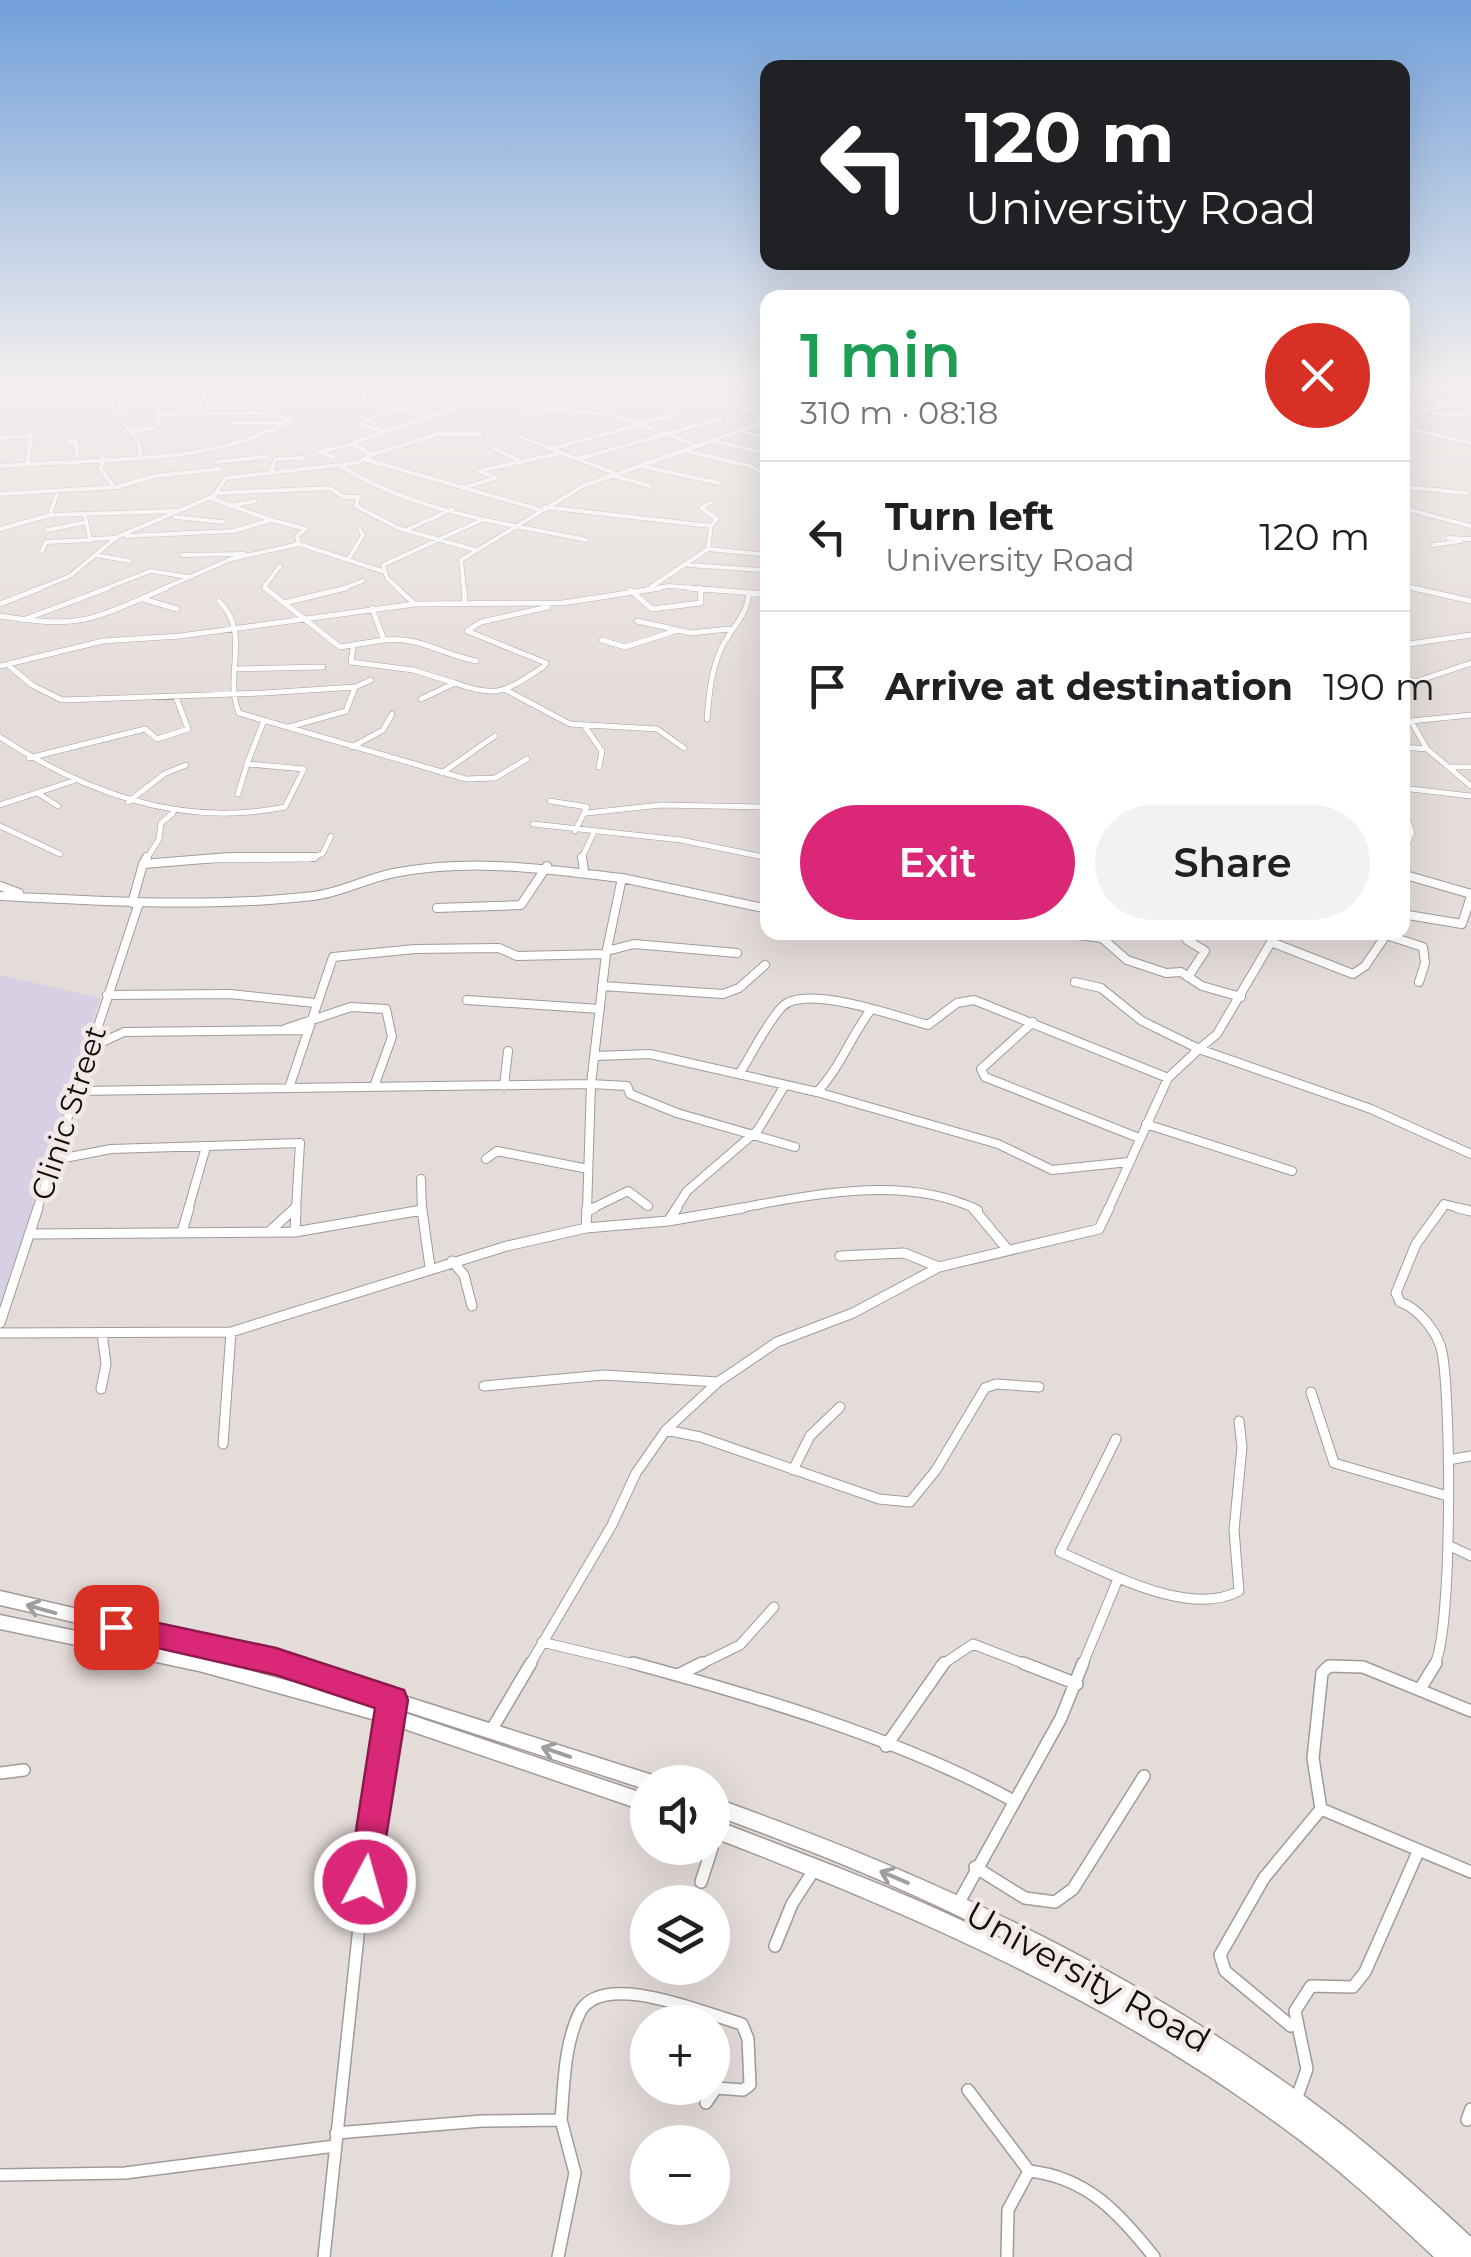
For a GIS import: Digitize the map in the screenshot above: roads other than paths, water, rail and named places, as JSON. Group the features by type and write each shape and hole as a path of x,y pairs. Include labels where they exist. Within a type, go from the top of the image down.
{"highway":[{"path":"0,1598 276,1662 391,1708"},
{"path":"0,1622 492,1729 630,1776"},
{"path":"420,1716 630,1797"},
{"name":"University Road","path":"730,1812 806,1839 958,1904 1147,2002 1296,2100 1384,2171 1471,2252"},
{"name":"University Road","path":"730,1842 816,1866 1148,2024 1310,2130 1406,2212 1450,2257"}],"street":[{"path":"219,493 222,486"},
{"path":"382,486 484,519 586,540"},
{"path":"456,486 543,508 711,526"},
{"path":"462,488 468,486"},
{"path":"465,603 459,565 475,550 520,528 543,508 587,486"},
{"path":"0,494 117,487"},
{"path":"0,604 70,576 118,537 219,493 329,488 344,497 358,498 356,506 361,510 475,550"},
{"path":"1410,488 1467,493"},
{"path":"50,515 58,491"},
{"path":"210,498 306,529 297,536 299,544"},
{"path":"229,506 255,502"},
{"path":"651,587 708,548 711,526 718,519 702,508 710,503"},
{"path":"408,529 453,509"},
{"path":"0,529 50,515 183,510"},
{"path":"1410,510 1471,526"},
{"path":"86,516 83,523 91,540"},
{"path":"170,516 223,522"},
{"path":"384,572 386,562 484,519"},
{"path":"42,551 46,542 234,531 271,520"},
{"path":"47,530 83,523"},
{"path":"349,558 363,534 360,530"},
{"path":"1448,538 1461,541"},
{"path":"1433,545 1471,539"},
{"path":"0,616 56,625 84,622 222,563 299,544 384,572 415,604"},
{"path":"708,548 760,559"},
{"path":"212,552 222,563"},
{"path":"182,555 254,554"},
{"path":"94,555 130,561"},
{"path":"688,565 760,570"},
{"path":"280,566 264,588 299,618 331,636 340,647 354,648 408,637 440,654 476,661"},
{"path":"23,620 151,571 188,578"},
{"path":"284,603 322,597 363,581"},
{"path":"354,648 351,662 413,670 482,696 506,690 546,663 511,646 470,634 467,628 550,604 651,587 760,594"},
{"path":"630,590 652,609 700,602 700,587"},
{"path":"1410,587 1471,601"},
{"path":"707,719 711,674 730,629 747,612 749,593"},
{"path":"143,599 177,609"},
{"path":"219,601 232,611 237,628 238,670 233,692 238,713 442,773 488,780 527,759"},
{"path":"4,666 104,641 237,628 372,608 415,604 550,604"},
{"path":"372,608 384,640"},
{"path":"637,620 675,631"},
{"path":"602,640 625,647 675,631 730,629"},
{"path":"1410,644 1471,635"},
{"path":"1410,684 1471,662"},
{"path":"4,666 32,686 62,700 355,687 372,680"},
{"path":"238,670 322,667"},
{"path":"285,689 293,668"},
{"path":"1410,680 1415,682"},
{"path":"421,699 455,683"},
{"path":"289,728 346,712 355,687"},
{"path":"506,690 570,724 585,728 656,729 684,748"},
{"path":"29,758 112,734 145,729 161,739 188,728 175,704 176,697"},
{"path":"352,747 383,730 392,714"},
{"path":"1471,715 1411,721 1427,749 1471,786"},
{"path":"238,794 263,723"},
{"path":"585,728 602,751 599,768"},
{"path":"442,773 495,736"},
{"path":"0,737 29,758 73,781 128,802 174,813 286,807 304,769 247,764"},
{"path":"1410,748 1427,749"},
{"path":"128,802 164,774 186,766"},
{"path":"1450,767 1471,767"},
{"path":"0,805 73,781"},
{"path":"1410,789 1471,796"},
{"path":"39,794 58,806"},
{"path":"550,801 585,805 586,813 574,831"},
{"path":"586,813 661,805 760,807"},
{"name":"Clinic Street","path":"0,1322 94,1046 143,864 159,839 162,823 174,813"},
{"path":"533,824 593,834 681,840 760,856"},
{"path":"0,826 60,854"},
{"path":"584,872 580,862 593,834"},
{"path":"143,864 230,857 310,859 323,853 331,836"},
{"path":"0,896 25,894 135,903 319,896 392,873 456,864 547,866 760,907"},
{"path":"437,908 521,905 547,866"},
{"path":"1410,876 1471,895 1462,924 1410,915"},
{"path":"586,1228 598,1009 622,878"},
{"path":"0,886 25,894"},
{"path":"1104,940 1127,960 1241,997"},
{"path":"1187,940 1204,951 1188,977"},
{"path":"1264,950 1287,952 1353,974 1365,966 1383,940"},
{"path":"1403,940 1422,947 1425,964 1419,982"},
{"path":"492,1729 612,1524 636,1474 666,1430 718,1382 778,1342 853,1313 939,1267 1099,1229 1168,1078 1218,1034 1271,942 1287,952"},
{"path":"289,1088 333,957 415,949 499,948 517,956 542,952 606,953 634,944 738,952"},
{"path":"602,986 724,994 740,988 766,964"},
{"path":"1075,982 1101,988 1142,1021 1199,1048 1371,1109 1471,1154"},
{"path":"107,995 230,994 315,1003"},
{"path":"739,1074 791,999 822,998 928,1025 957,1003 974,1000 1168,1078"},
{"path":"467,1000 598,1009"},
{"path":"284,1030 351,1008 386,1009 393,1020 393,1032 375,1084"},
{"path":"817,1092 838,1071 842,1050 870,1011"},
{"path":"1033,1022 981,1069 985,1077 1139,1138"},
{"path":"94,1046 124,1032 308,1030"},
{"path":"504,1086 508,1051"},
{"path":"595,1056 650,1054 817,1092 998,1144 1052,1170 1074,1171 1129,1162"},
{"path":"78,1091 375,1084 628,1086 630,1094 677,1114 795,1147"},
{"path":"668,1221 688,1192 768,1116 784,1084"},
{"path":"1146,1124 1292,1171"},
{"path":"54,1160 111,1149 300,1144 295,1232"},
{"path":"182,1232 206,1147"},
{"path":"486,1158 496,1151 588,1169"},
{"path":"421,1179 430,1267"},
{"path":"587,1210 628,1191 648,1206"},
{"path":"0,1333 231,1332 430,1267 586,1228 668,1221 814,1194 908,1192 938,1196 978,1210 1008,1250"},
{"path":"1420,1689 1438,1660 1447,1620 1450,1546 1444,1495 1448,1460 1442,1348 1415,1307 1400,1302 1396,1293 1416,1244 1444,1204 1471,1211"},
{"path":"270,1231 295,1208"},
{"path":"30,1234 295,1232 422,1210"},
{"path":"840,1256 881,1250 939,1267"},
{"path":"452,1261 464,1275 472,1306"},
{"path":"101,1389 106,1364 102,1332"},
{"path":"223,1444 231,1332"},
{"path":"484,1386 604,1376 718,1382"},
{"path":"666,1430 880,1499 910,1502 936,1470 985,1388 996,1384 1039,1386"},
{"path":"1311,1392 1334,1463 1444,1495"},
{"path":"793,1470 810,1436 840,1407"},
{"path":"1116,1438 1060,1552 1154,1593 1226,1598 1238,1592 1234,1502 1242,1447 1239,1421"},
{"path":"1448,1460 1471,1456"},
{"path":"1450,1546 1471,1556"},
{"path":"958,1904 1077,1684 1118,1579"},
{"path":"678,1675 740,1645 774,1607"},
{"path":"542,1642 678,1675 804,1714 1012,1800"},
{"path":"886,1746 941,1664 973,1644 1077,1684"},
{"path":"1471,1710 1364,1667 1338,1665 1322,1673 1312,1741 1312,1783 1321,1809 1471,1872"},
{"path":"324,2257 366,1861 391,1708"},
{"path":"0,1773 24,1770"},
{"path":"975,1867 1024,1898 1055,1902 1073,1890 1144,1776"},
{"path":"1296,2100 1307,2072 1303,2050 1291,2026 1225,1971 1220,1955 1264,1878 1321,1809"},
{"path":"1291,2026 1294,2005 1311,1986 1354,1987 1365,1972 1418,1852"},
{"path":"701,1882 706,1865"},
{"path":"775,1946 792,1904 816,1866"},
{"path":"558,2257 562,2230 575,2198 573,2141 561,2120 568,2049 581,2010 591,2000 617,1991 670,2005"},
{"path":"730,2021 742,2024 747,2031 750,2085 743,2090 730,2089"},
{"path":"968,2090 1029,2171"},
{"path":"0,2176 125,2174 336,2139 482,2121 561,2120"},
{"path":"1008,2257 1005,2238 1012,2187 1029,2171 1057,2171 1086,2186 1133,2230 1154,2257"}]}
